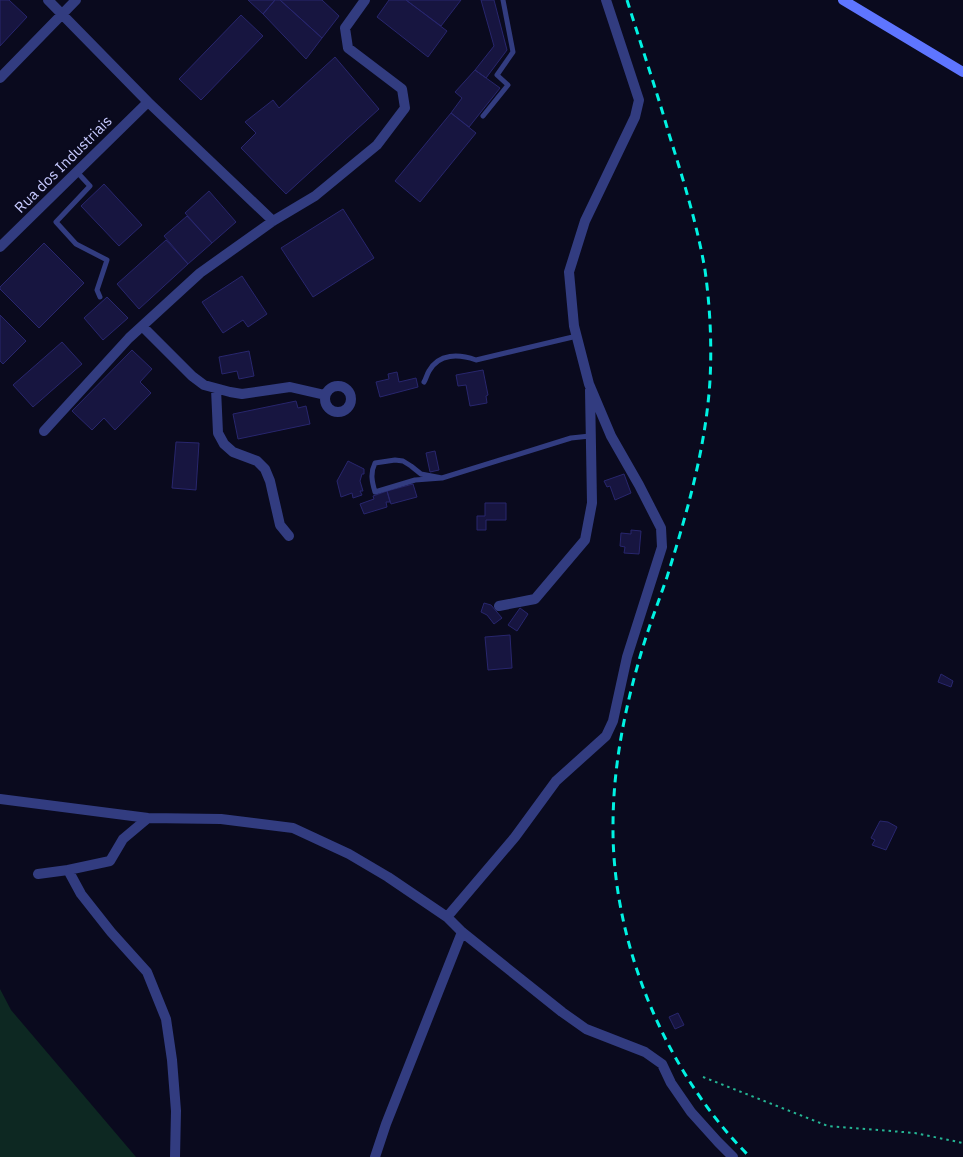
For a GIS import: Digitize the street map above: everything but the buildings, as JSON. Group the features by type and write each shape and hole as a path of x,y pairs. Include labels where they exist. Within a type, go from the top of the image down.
{"main road":[{"path":"842,0 962,72"}],"street":[{"path":"48,0 148,102 273,221"},
{"path":"0,78 76,0"},
{"path":"44,431 129,338 200,272 273,221 315,196 376,145 405,108 402,89 348,48 345,28 365,0"},
{"path":"447,918 515,838 556,781 606,736 613,721 627,657 662,547 660,528 640,485 611,436 590,384 574,326 569,272 585,221 635,117 639,100 606,0"},
{"name":"Rua dos Industriais","path":"0,247 148,102"},
{"path":"142,326 192,376 204,385 242,394 290,387 325,395"},
{"path":"499,606 535,598 585,540 592,504 590,384"},
{"path":"216,389 218,433 224,444 233,452 257,461 265,470 270,481 280,525 289,536"},
{"path":"0,799 148,818 221,819 293,828 349,854 388,877 447,918 562,1012 586,1029 645,1052 662,1064 671,1083 691,1112 733,1157"},
{"path":"38,874 110,862 123,839 148,818"},
{"path":"68,870 81,894 111,932 147,972 166,1019 172,1060 175,1103 175,1157"},
{"path":"375,1157 386,1124 462,932"}],"lane":[{"path":"483,116 508,85 497,74 513,52 503,0"},
{"path":"76,172 90,186 56,222 76,244 107,260 97,290 100,296"},
{"path":"424,382 429,370 444,357 463,356 476,360 577,336"},
{"path":"442,478 421,474 403,461 396,460 375,463 372,468 375,492 414,480 442,478 571,438 590,436"}],"path":[{"path":"703,1077 828,1126 915,1133 963,1143"}],"green space":[{"path":"0,989 11,1010 136,1157 0,1157"}],"railway":[{"path":"627,0 659,100 698,236 707,284 711,353 708,405 700,455 667,577 641,653 623,724 613,805 615,871 622,916 634,961 650,1005 670,1047 693,1087 720,1124 750,1157"}]}
